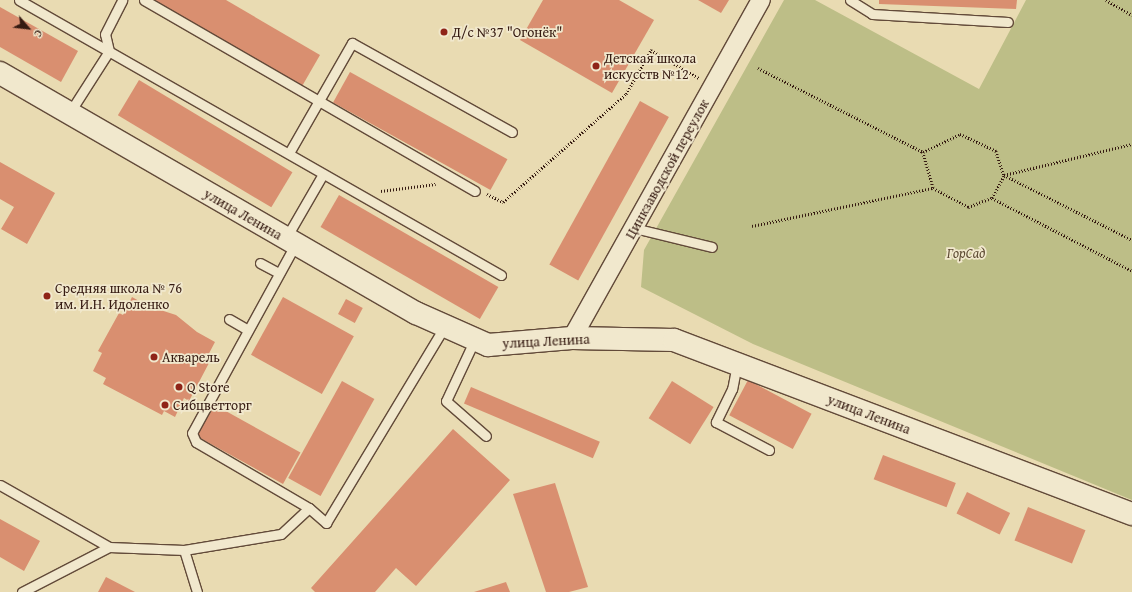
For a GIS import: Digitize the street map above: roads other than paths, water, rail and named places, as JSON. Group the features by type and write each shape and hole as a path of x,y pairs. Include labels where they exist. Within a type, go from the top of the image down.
{"street":[{"name":"Цинкзаводской переулок","path":"572,338 762,0"},
{"name":"улица Ленина","path":"0,73 70,112 290,242 416,313 488,345 572,338 674,340 1132,514"}],"lane":[{"path":"20,0 501,275"},
{"path":"70,112 109,51 105,34 122,0"},
{"path":"144,0 318,102 475,191"},
{"path":"850,0 872,14 1008,22"},
{"path":"289,153 352,43 512,132"},
{"path":"323,174 290,242 279,273 192,433 193,438 309,508 326,523 444,326"},
{"path":"634,228 712,247"},
{"path":"260,263 279,273"},
{"path":"229,319 248,330"},
{"path":"475,339 446,401 486,436"},
{"path":"737,364 732,389 716,422 769,450"},
{"path":"0,485 109,547 184,550 281,534 309,508"},
{"path":"22,592 109,547"},
{"path":"184,550 197,592"}],"place":[{"name":"Д/с №37 \"Огонёк\"","path":"444,32"},
{"name":"Детская школа искусств №12","path":"596,66"},
{"name":"Средняя школа № 76 им. И.Н. Идоленко","path":"47,296"},
{"name":"Акварель","path":"154,357"},
{"name":"Q Store","path":"179,387"},
{"name":"Сибцветторг","path":"165,405"}],"park label":[{"name":"ГорСад","path":"966,253"}]}
